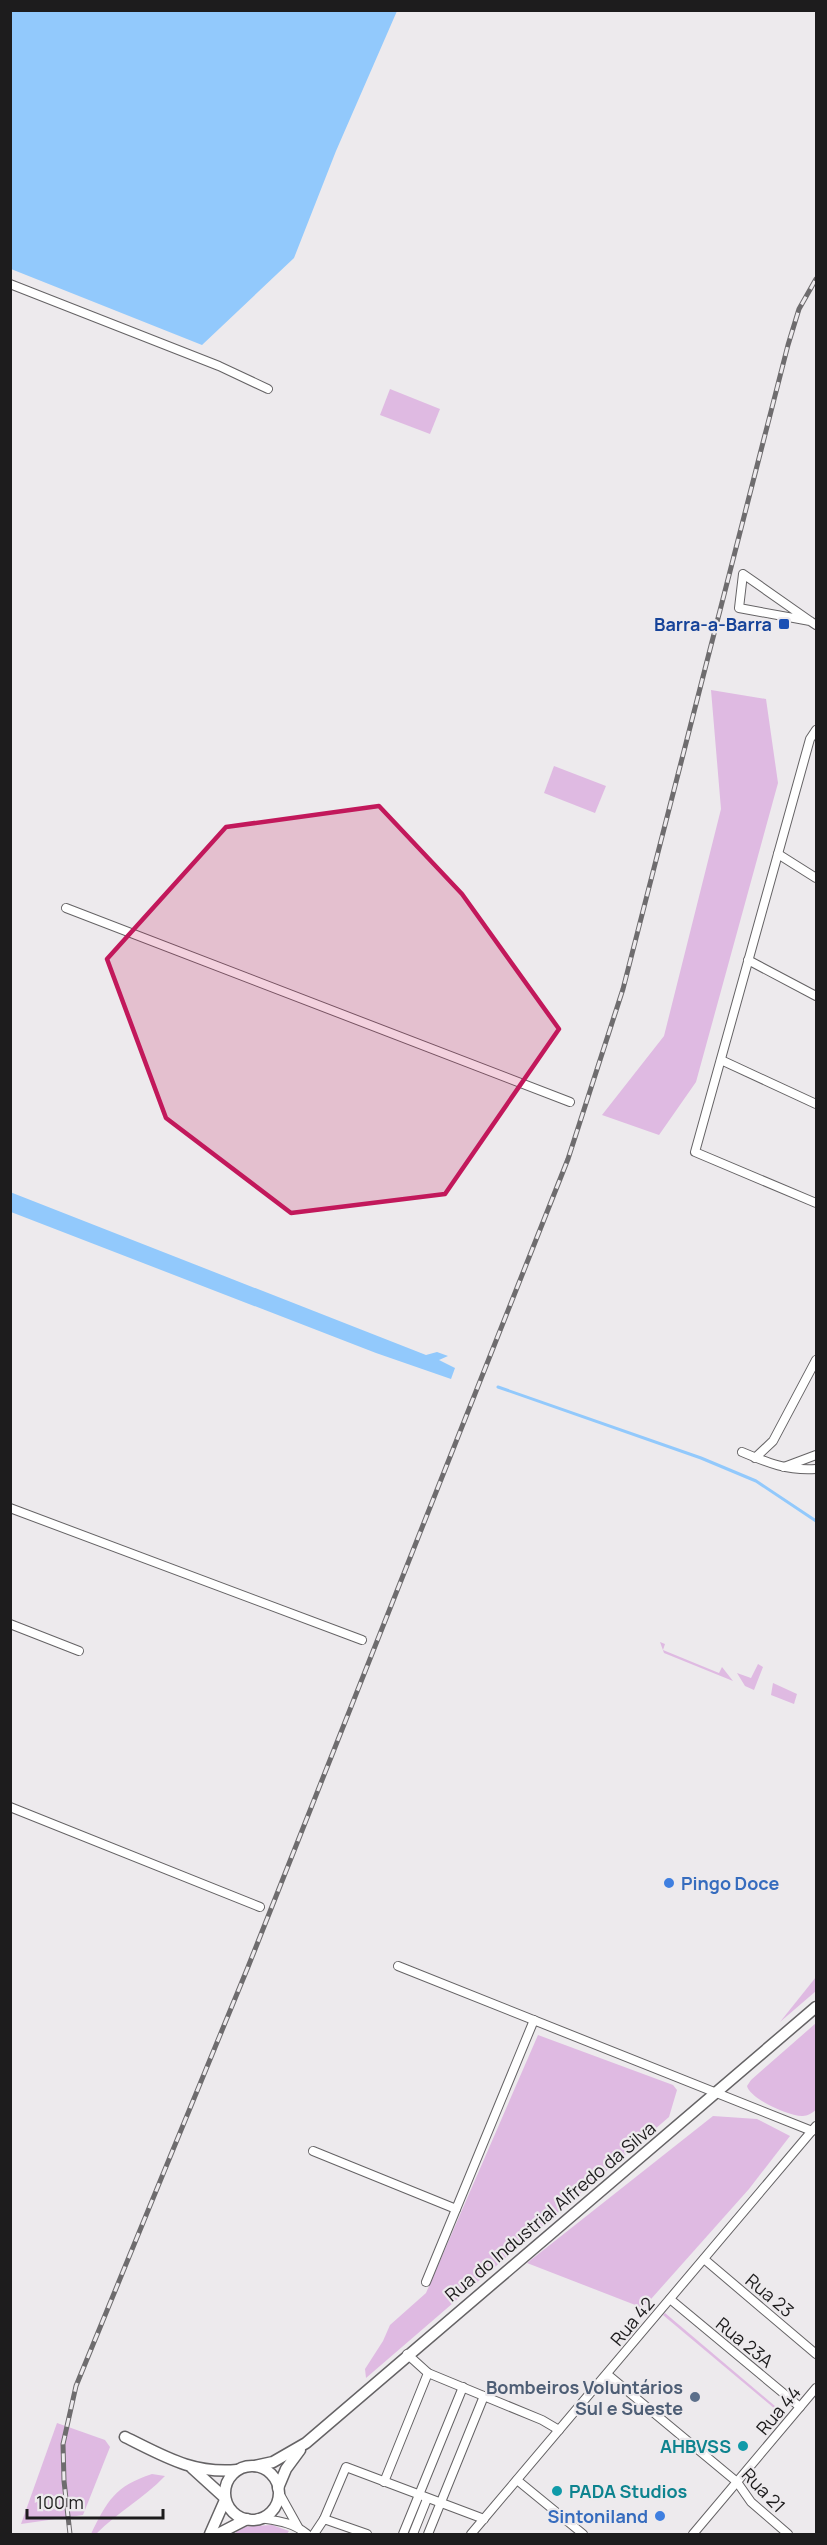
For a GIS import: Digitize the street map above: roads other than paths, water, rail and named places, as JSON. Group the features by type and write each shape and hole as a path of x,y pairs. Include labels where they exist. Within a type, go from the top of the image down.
{"street":[{"path":"10,285 219,366 268,389"},
{"path":"743,574 772,592 813,623 739,608 743,574"},
{"path":"816,730 778,854 695,1152 816,1203"},
{"path":"778,854 816,878"},
{"path":"66,908 570,1102"},
{"path":"748,960 816,996"},
{"path":"721,1060 816,1104"},
{"path":"755,1458 773,1441 816,1360"},
{"path":"742,1452 779,1467 797,1470 816,1469"},
{"path":"779,1467 816,1455"},
{"path":"10,1508 362,1640"},
{"path":"10,1624 80,1651"},
{"path":"10,1807 260,1907"},
{"path":"398,1966 814,2129"},
{"name":"Rua do Industrial Alfredo da Silva","path":"255,2466 284,2457 306,2443 407,2354 816,2007"},
{"path":"426,2282 534,2020"},
{"name":"Rua 42","path":"471,2535 814,2129"},
{"path":"314,2151 456,2209"},
{"name":"Rua 23","path":"704,2259 816,2354"},
{"name":"Rua 23A","path":"670,2300 801,2407"},
{"path":"407,2354 428,2373 542,2420 559,2430"},
{"path":"384,2482 428,2373"},
{"name":"Rua 21","path":"607,2374 737,2482 751,2502 788,2535"},
{"path":"403,2535 463,2387"},
{"name":"Rua 44","path":"693,2535 816,2388"},
{"path":"428,2535 484,2396"},
{"path":"125,2437 192,2468 210,2472 255,2466 271,2474 298,2527 307,2535"},
{"name":"Rua do Industrial Alfredo da Silva","path":"278,2490 286,2469 306,2443"},
{"path":"314,2535 324,2519 346,2467 484,2519"},
{"path":"192,2468 225,2499 233,2512 247,2519"},
{"path":"210,2535 225,2499 226,2482 237,2470"},
{"path":"517,2480 583,2535"},
{"path":"259,2518 272,2511 278,2490"},
{"path":"413,2535 427,2499"},
{"path":"218,2535 247,2519 280,2520 298,2527"},
{"path":"324,2519 367,2535"}],"water":[{"path":"10,11 397,11 336,151 294,258 202,345 11,269"},
{"path":"10,1192 426,1355 437,1352 448,1356 439,1360 455,1368 451,1379 376,1353 11,1212"}],"waterway":[{"path":"498,1387 701,1458 756,1481 816,1521"}],"railway":[{"path":"70,2534 64,2481 63,2444 76,2386 248,1967 568,1159 623,989 788,345 799,309 816,279"}],"place":[{"name":"Barra-a-Barra","path":"784,624"},
{"name":"Pingo Doce","path":"669,1883"},
{"name":"Bombeiros Voluntários Sul e Sueste","path":"695,2397"},
{"name":"AHBVSS","path":"743,2446"},
{"name":"PADA Studios","path":"557,2491"},
{"name":"Sintoniland","path":"660,2516"}]}
